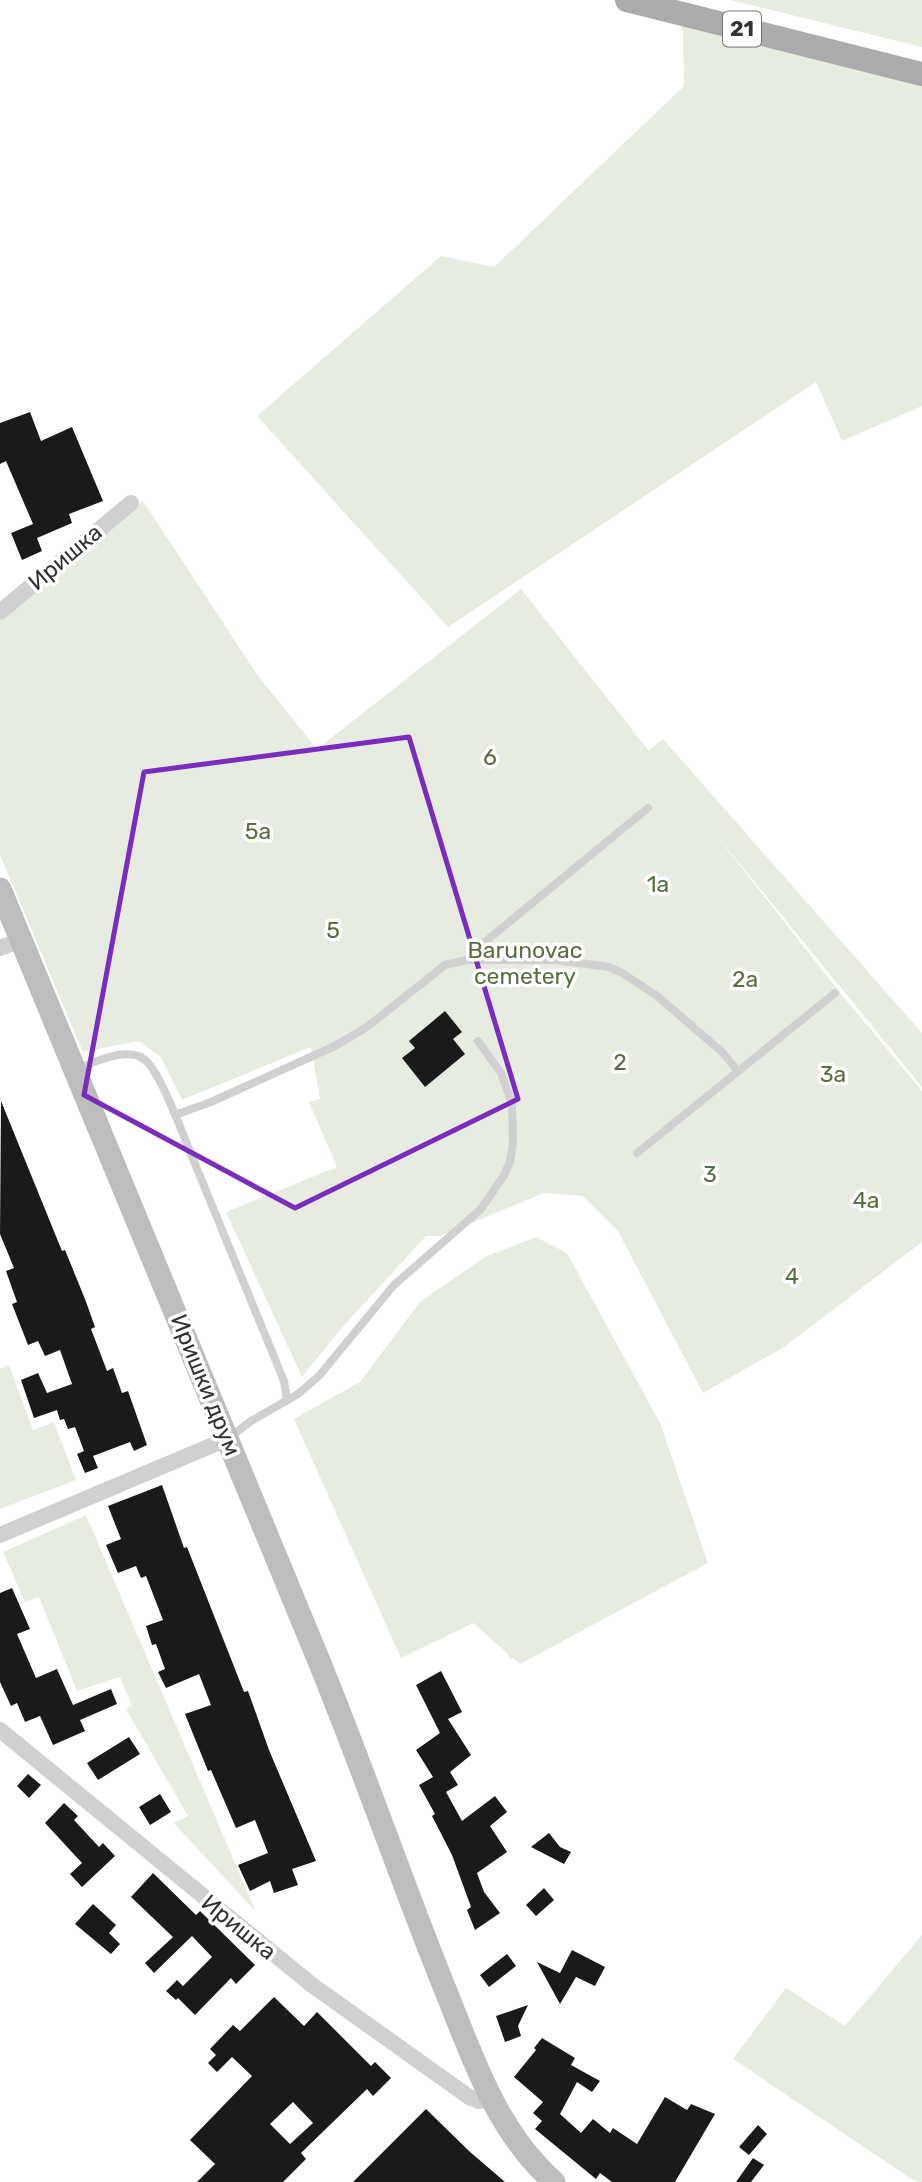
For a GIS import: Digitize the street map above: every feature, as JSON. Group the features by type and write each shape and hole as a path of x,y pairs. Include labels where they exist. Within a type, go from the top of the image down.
{"main road":[{"name":"21","path":"626,0 922,74"}],"street":[{"name":"Иришка","path":"0,612 131,503"},
{"name":"Иришки друм","path":"0,889 10,944 77,1071 347,1729 403,1884 491,2098"},
{"path":"0,1535 227,1438"},
{"name":"Иришка","path":"0,1730 312,1985 469,2097 479,2101 491,2098"},
{"path":"491,2098 521,2148 554,2182"}],"lane":[{"path":"467,960 480,946 648,808"},
{"path":"175,1115 211,1102 335,1046 367,1027 445,965 467,960 556,960 609,967 656,995 722,1052 738,1071"},
{"path":"637,1153 835,993"},
{"path":"227,1438 319,1376 394,1285 480,1210 503,1177 510,1162 513,1144 512,1104 501,1073 478,1041"},
{"path":"77,1071 127,1054 136,1054 147,1060 175,1115 284,1381 287,1400"}],"highlighted area":[{"path":"409,737 518,1099 295,1208 84,1095 144,772"}],"green space":[{"path":"730,0 922,0 922,47"},
{"path":"680,24 922,86 922,406 842,441 816,382 448,627 257,416 441,256 494,267 684,86 683,32"},
{"name":"Barunovac cemetery","path":"143,501 258,676 317,749 521,589 649,751 663,739 922,1033 922,1087 708,825 841,994 922,1091 922,1242 784,1347 703,1393 618,1231 583,1196 544,1193 440,1236 426,1236 338,1332 302,1377 226,1212 337,1167 309,1102 320,1099 311,1047 182,1100 160,1056 139,1041 83,1052 0,855 0,621"},
{"path":"536,1237 567,1253 660,1423 708,1563 520,1664 513,1658 510,1659 507,1653 473,1623 401,1658 294,1419 360,1382 420,1302 485,1257"},
{"path":"9,1365 33,1430 54,1422 76,1480 0,1509 0,1369"},
{"path":"86,1515 256,1912 174,1823 188,1816 126,1709 132,1706 120,1677 77,1691 39,1597 25,1602 3,1552"},
{"path":"922,1935 922,2182 916,2182 733,2059 786,1988 845,2026"}],"building":[{"path":"30,412 41,441 72,427 103,501 69,514 72,523 37,538 42,551 22,560 11,533 33,524 6,461 0,464 0,423"},
{"path":"445,1011 462,1032 453,1039 465,1054 425,1087 402,1058 415,1048 409,1041"},
{"path":"1,1101 62,1251 65,1250 85,1299 95,1327 91,1329 107,1371 113,1368 122,1393 128,1391 147,1445 134,1451 130,1442 93,1456 98,1468 85,1473 77,1454 84,1451 75,1427 68,1429 64,1419 60,1420 57,1410 34,1418 21,1380 38,1373 47,1393 72,1384 60,1350 45,1356 38,1341 28,1345 12,1304 17,1302 6,1271 14,1268 0,1234"},
{"path":"162,1485 184,1548 187,1547 244,1692 248,1691 269,1750 316,1861 292,1869 298,1885 274,1893 270,1881 250,1891 238,1865 268,1853 255,1820 236,1828 211,1770 208,1771 185,1714 211,1705 199,1674 166,1688 158,1672 165,1669 156,1644 152,1645 146,1626 163,1620 146,1576 141,1578 136,1566 118,1573 106,1545 121,1539 108,1506"},
{"path":"12,1588 30,1629 17,1634 36,1678 57,1669 73,1705 111,1689 117,1704 80,1720 85,1731 53,1745 40,1716 25,1722 17,1703 11,1706 0,1682 0,1593"},
{"path":"441,1671 462,1712 448,1719 471,1755 450,1772 458,1785 446,1792 462,1821 495,1796 507,1812 490,1826 507,1852 477,1873 484,1892 500,1913 475,1930 467,1910 471,1907 452,1855 432,1816 435,1814 419,1785 433,1777 416,1750 440,1733 416,1685"},
{"path":"129,1737 140,1754 98,1780 87,1763"},
{"path":"28,1774 41,1785 29,1798 17,1786"},
{"path":"160,1794 171,1812 150,1825 139,1807"},
{"path":"64,1803 78,1816 74,1820 99,1847 103,1843 115,1856 82,1887 70,1874 82,1863 45,1823"},
{"path":"549,1833 560,1847 571,1852 564,1864 531,1847"},
{"path":"153,1873 196,1915 200,1911 255,1965 236,1984 231,1978 195,2015 178,1998 176,2000 166,1991 177,1980 183,1986 212,1957 192,1936 154,1973 145,1963 173,1937 131,1897"},
{"path":"544,1888 554,1900 536,1916 526,1905"},
{"path":"93,1904 116,1925 109,1933 120,1944 111,1954 75,1924"},
{"path":"572,1950 605,1967 595,1986 576,1977 560,2004 537,1962 560,1973"},
{"path":"507,1954 516,1966 489,1987 480,1975"},
{"path":"274,1997 304,2026 317,2012 371,2066 375,2062 391,2078 373,2096 367,2089 301,2153 306,2159 283,2182 197,2182 215,2164 190,2140 252,2076 232,2057 217,2072 208,2063 216,2055 210,2049 233,2025 240,2031","holes":["293,2102 313,2123 290,2144 270,2124"]},
{"path":"528,2005 518,2026 521,2036 505,2042 496,2016"},
{"path":"542,2038 575,2058 571,2065 600,2081 592,2092 577,2082 560,2114 581,2133 593,2119 610,2133 613,2128 637,2144 665,2097 687,2110 691,2104 715,2114 675,2182 612,2182 600,2173 596,2179 535,2129 542,2121 533,2113 543,2102 514,2077 536,2050 534,2048"},
{"path":"426,2109 469,2151 505,2182 353,2182"},
{"path":"758,2125 767,2134 749,2155 739,2147"},
{"path":"753,2158 764,2165 751,2182 736,2182"}],"park label":[{"name":"6","path":"490,757"},
{"name":"5a","path":"258,831"},
{"name":"1a","path":"658,884"},
{"name":"5","path":"333,930"},
{"name":"2a","path":"745,979"},
{"name":"2","path":"620,1062"},
{"name":"3a","path":"833,1074"},
{"name":"3","path":"710,1174"},
{"name":"4a","path":"866,1200"},
{"name":"4","path":"792,1276"}]}
